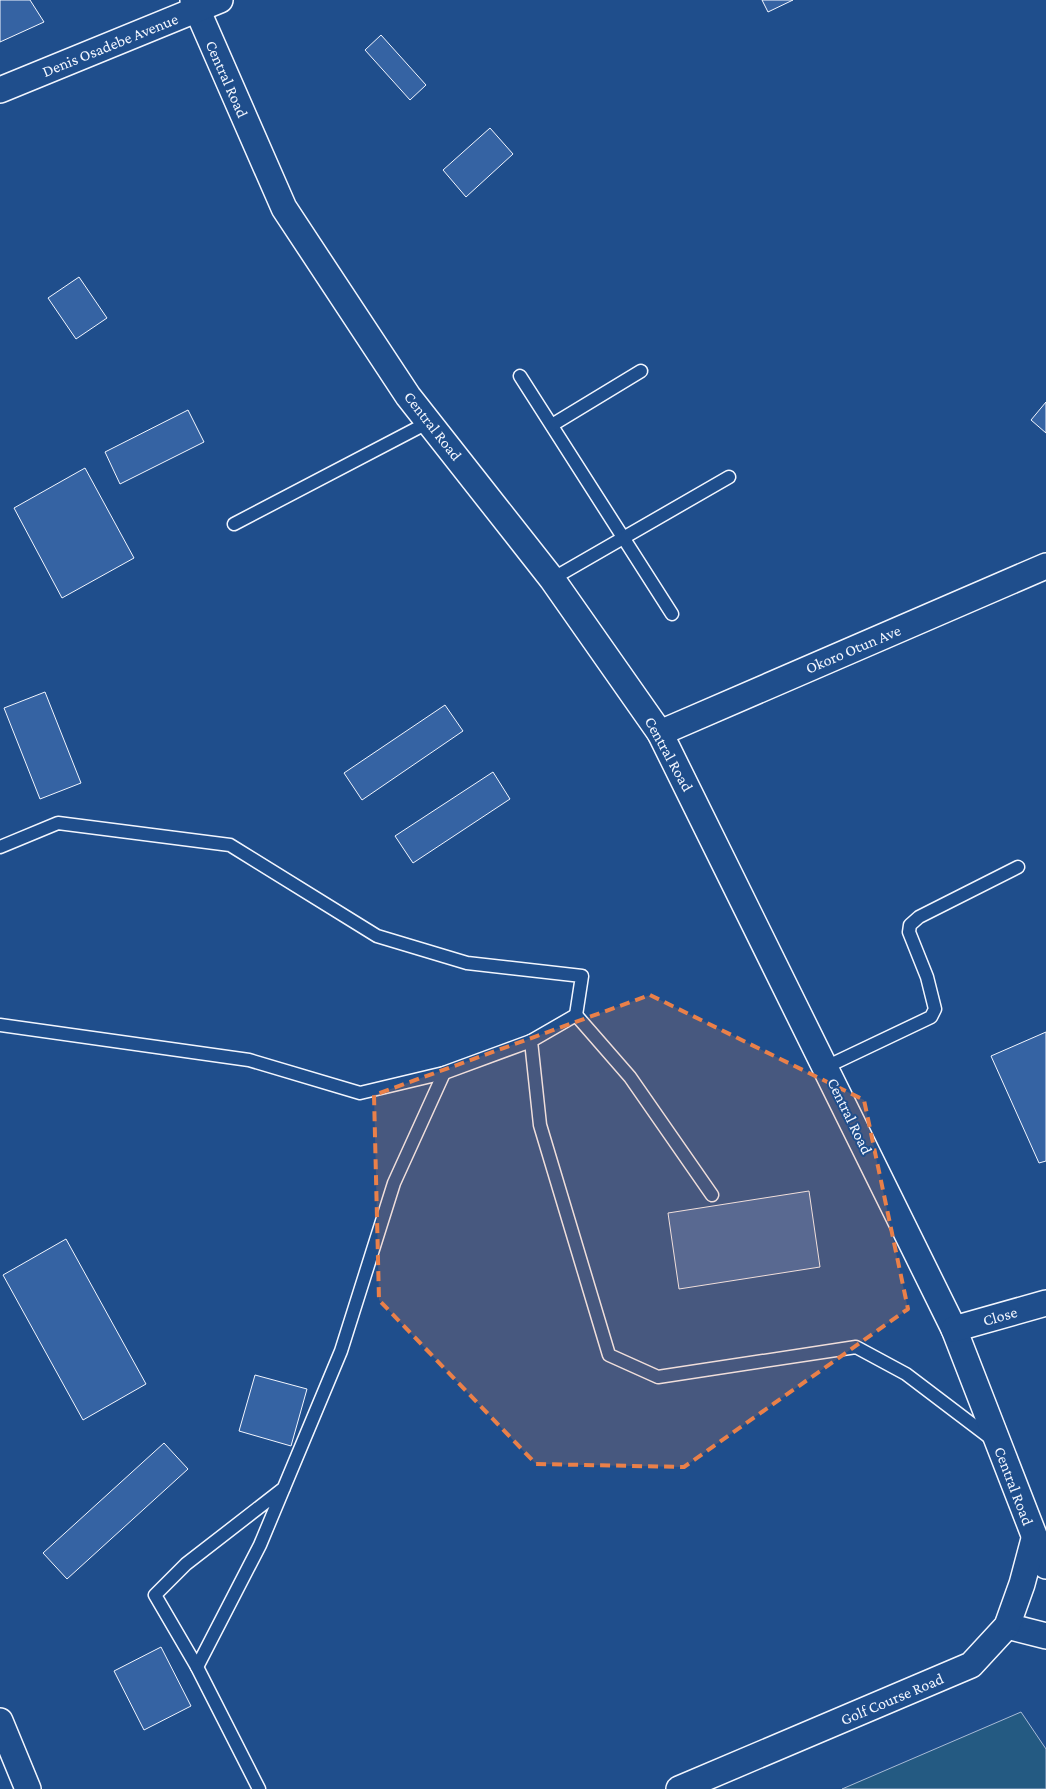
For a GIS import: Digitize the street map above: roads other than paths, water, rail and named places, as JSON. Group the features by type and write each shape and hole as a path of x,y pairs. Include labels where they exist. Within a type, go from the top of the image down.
{"street":[{"name":"Denis Osadebe Avenue","path":"0,90 195,5 220,0"},
{"name":"Central Road","path":"195,5 284,208 408,396 552,578 660,732 954,1329 1046,1566"},
{"name":"Okoro Otun Ave","path":"660,732 1046,566"},
{"name":"Close","path":"954,1329 1046,1303"},
{"name":"Golf Course Road","path":"679,1789 971,1665 1007,1626 1022,1584 1034,1539"},
{"path":"1007,1626 1046,1636"},
{"path":"0,1721 28,1789"}],"lane":[{"path":"552,425 641,371"},
{"path":"520,376 672,614"},
{"path":"234,524 429,422"},
{"path":"552,578 729,477"},
{"path":"0,847 58,823 230,845 377,936 468,963 582,976 576,1014 630,1078 712,1195"},
{"path":"826,1067 931,1017 935,1009 927,977 909,932 910,925 919,917 1018,867"},
{"path":"0,1025 250,1060 360,1093 444,1073 531,1041 576,1014"},
{"path":"531,1041 540,1125 609,1355 658,1377 856,1347 906,1374 997,1443"},
{"path":"197,1668 260,1545 342,1351 394,1183 444,1073"},
{"path":"259,1789 197,1668 155,1596 186,1564 284,1488"}]}
